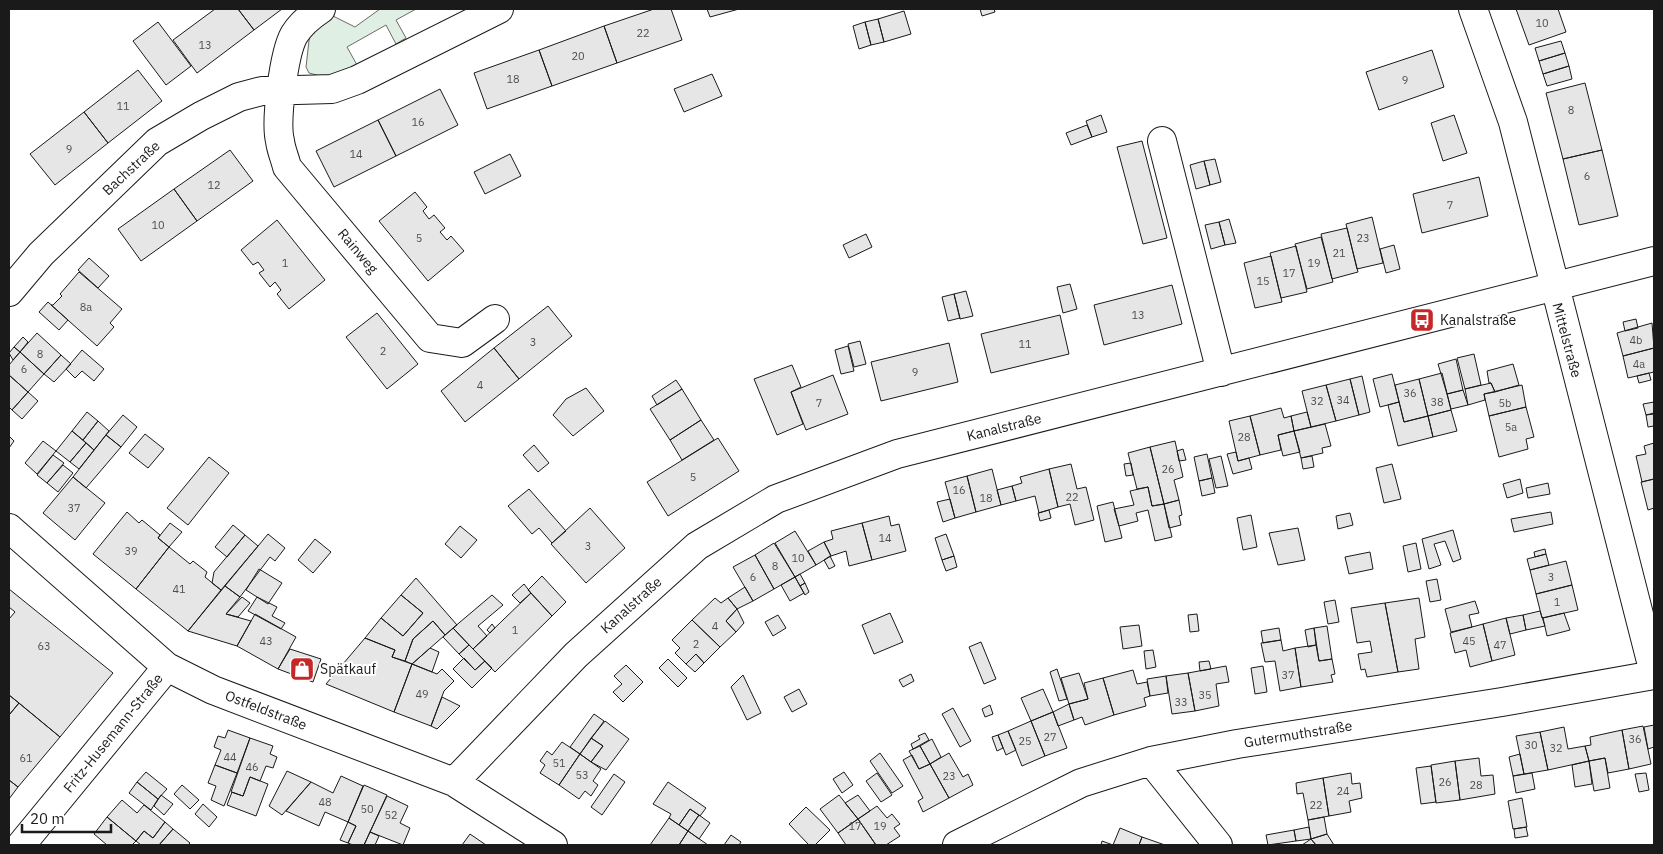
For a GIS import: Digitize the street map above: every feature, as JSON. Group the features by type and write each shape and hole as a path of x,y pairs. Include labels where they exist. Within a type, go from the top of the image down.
{"street":[{"path":"282,91 286,64 294,35 312,15 322,9"},
{"name":"Bachstraße","path":"9,292 41,254 158,142 201,116 239,97 262,91 332,89 357,80 499,9"},
{"name":"Mittelstraße","path":"1473,9 1513,122 1553,287 1654,674"},
{"name":"Rainweg","path":"282,91 279,140 288,167 430,338 462,343 495,319"},
{"path":"1162,141 1221,372"},
{"name":"Kanalstraße","path":"454,782 576,655 697,546 776,499 862,465 898,454 1654,261"},
{"name":"Ostfeldstraße","path":"9,528 167,667 213,690 454,782 553,845"},
{"name":"Fritz-Husemann-Straße","path":"21,845 167,667"},
{"name":"Gutermuthstraße","path":"957,845 1081,783 1151,761 1237,744 1502,702 1654,674"},
{"path":"1151,761 1218,845"}],"green space":[{"path":"380,9 416,9 396,20 406,38 396,44 386,25 347,47 357,65 324,77 309,73 306,67 310,32 333,16 355,27"}],"building":[{"path":"215,9 238,9 254,30 197,73 173,40"},
{"path":"238,9 282,9 254,30"},
{"path":"654,9 671,9 682,40 617,63 604,26"},
{"path":"707,9 739,9 710,17"},
{"path":"980,9 994,9 995,12 982,16"},
{"path":"1516,9 1558,9 1566,32 1529,45"},
{"path":"904,11 911,34 884,42 878,19"},
{"path":"878,19 884,42 871,45 865,22"},
{"path":"158,22 191,66 166,85 133,41"},
{"path":"865,22 871,45 859,49 853,26"},
{"path":"604,26 617,63 552,86 539,50"},
{"path":"1561,41 1565,53 1539,61 1535,48"},
{"path":"539,50 552,86 487,109 474,73"},
{"path":"1432,50 1444,87 1379,110 1366,72"},
{"path":"1565,53 1569,66 1543,74 1539,61"},
{"path":"1569,66 1572,79 1547,86 1543,74"},
{"path":"138,70 162,101 108,143 84,112"},
{"path":"712,74 722,96 684,112 674,89"},
{"path":"1585,83 1602,150 1563,159 1546,93"},
{"path":"440,89 458,125 396,156 378,120"},
{"path":"84,112 108,143 55,185 30,154"},
{"path":"1101,115 1107,132 1092,137 1086,121"},
{"path":"1454,115 1467,153 1443,161 1431,123"},
{"path":"378,120 396,156 334,187 316,151"},
{"path":"1087,125 1092,137 1071,145 1066,133"},
{"path":"1142,141 1167,238 1143,244 1117,147"},
{"path":"230,150 253,181 197,221 174,189"},
{"path":"1602,150 1618,216 1579,225 1563,159"},
{"path":"510,154 521,176 485,194 474,172"},
{"path":"1215,159 1221,182 1210,185 1204,161"},
{"path":"1204,161 1210,185 1196,189 1190,165"},
{"path":"1479,177 1488,216 1422,233 1413,194"},
{"path":"174,189 197,221 141,261 118,229"},
{"path":"415,192 427,207 423,211 429,219 434,215 445,228 440,232 447,240 451,236 464,251 428,281 379,221"},
{"path":"1372,217 1383,263 1357,269 1346,224"},
{"path":"1229,219 1236,243 1225,245 1219,222"},
{"path":"277,220 325,280 289,309 277,294 281,290 275,282 270,287 259,273 264,270 258,262 253,265 241,250"},
{"path":"1219,222 1225,245 1211,249 1205,225"},
{"path":"1347,228 1358,272 1332,279 1321,234"},
{"path":"866,234 872,247 849,258 843,245"},
{"path":"1321,237 1333,282 1307,289 1295,244"},
{"path":"1394,245 1400,269 1386,273 1380,249"},
{"path":"1296,246 1307,292 1281,298 1270,253"},
{"path":"1271,256 1282,302 1255,308 1244,263"},
{"path":"89,258 109,276 98,288 78,270"},
{"path":"79,272 122,309 110,323 114,327 97,346 51,305 62,296 60,294"},
{"path":"1070,284 1077,309 1063,313 1057,287"},
{"path":"1172,285 1182,324 1104,345 1094,305"},
{"path":"966,291 973,316 960,319 954,294"},
{"path":"954,294 960,318 948,321 942,297"},
{"path":"48,302 68,320 59,330 39,312"},
{"path":"548,306 572,336 519,379 494,348"},
{"path":"377,313 418,364 387,389 346,337"},
{"path":"1060,315 1069,354 991,373 981,334"},
{"path":"1636,319 1638,328 1625,331 1623,322"},
{"path":"1652,323 1654,348 1623,356 1617,333"},
{"path":"37,333 61,355 44,374 20,352"},
{"path":"23,337 28,342 20,352 14,347"},
{"path":"860,341 866,364 854,367 848,344"},
{"path":"949,343 958,382 881,401 871,362"},
{"path":"848,346 854,371 841,374 835,350"},
{"path":"14,347 20,352 13,360 9,353"},
{"path":"494,348 519,379 465,422 441,391"},
{"path":"1654,348 1654,372 1628,378 1623,356"},
{"path":"82,350 104,369 94,381 82,371 75,378 66,369"},
{"path":"20,352 44,374 28,392 9,375 9,365"},
{"path":"1474,354 1481,385 1465,389 1457,358"},
{"path":"61,355 71,364 54,382 44,374"},
{"path":"1456,359 1463,390 1447,394 1438,364"},
{"path":"1513,364 1519,385 1495,392 1491,383 1489,383 1487,371"},
{"path":"792,365 801,387 791,392 803,424 777,435 754,379"},
{"path":"1442,373 1451,410 1428,416 1419,379"},
{"path":"1649,373 1651,380 1639,383 1637,376"},
{"path":"1392,374 1399,402 1380,407 1373,379"},
{"path":"9,375 28,392 12,410 9,407"},
{"path":"833,375 848,414 806,430 791,392"},
{"path":"1362,376 1370,412 1359,415 1350,379"},
{"path":"1350,379 1359,415 1336,421 1326,385"},
{"path":"1419,379 1428,416 1404,422 1395,385"},
{"path":"676,380 682,389 657,405 652,396"},
{"path":"1491,383 1495,392 1484,394 1485,400 1468,405 1465,389"},
{"path":"1326,385 1336,421 1311,427 1302,391"},
{"path":"1522,385 1526,407 1489,416 1484,394"},
{"path":"586,388 604,411 573,436 553,415 566,399"},
{"path":"682,389 701,420 670,440 650,409"},
{"path":"1463,390 1468,405 1451,409 1447,394"},
{"path":"28,392 38,401 22,419 12,410"},
{"path":"1399,402 1404,422 1428,416 1433,437 1398,446 1388,405"},
{"path":"1654,402 1654,413 1646,415 1643,404"},
{"path":"1526,407 1534,437 1526,439 1528,449 1499,457 1489,416"},
{"path":"1281,408 1284,418 1291,416 1294,431 1278,435 1281,450 1260,455 1250,416"},
{"path":"1451,410 1457,431 1433,437 1428,416"},
{"path":"87,412 98,421 83,440 72,431"},
{"path":"1307,412 1311,427 1294,431 1291,416"},
{"path":"1654,414 1654,426 1648,427 1646,415"},
{"path":"123,415 137,427 121,447 106,435"},
{"path":"1250,416 1260,455 1238,461 1229,421"},
{"path":"701,420 714,440 682,460 670,440"},
{"path":"98,421 109,431 94,450 83,440"},
{"path":"1325,424 1331,446 1322,448 1323,453 1301,458 1294,431"},
{"path":"72,431 86,443 70,462 56,451"},
{"path":"1294,431 1300,452 1283,456 1278,435"},
{"path":"145,434 164,449 148,468 129,453"},
{"path":"106,435 121,447 86,488 73,477"},
{"path":"9,436 14,441 9,448"},
{"path":"718,438 739,471 668,516 647,482"},
{"path":"43,441 56,451 37,474 25,463"},
{"path":"1175,441 1183,477 1174,480 1179,500 1164,504 1150,447"},
{"path":"86,443 94,450 79,469 70,462"},
{"path":"1654,443 1654,479 1642,482 1636,456 1646,454 1644,446"},
{"path":"534,445 549,463 538,472 523,455"},
{"path":"1150,447 1164,504 1152,506 1148,487 1137,489 1128,453"},
{"path":"1183,449 1186,460 1179,461 1177,451"},
{"path":"1236,452 1238,461 1249,458 1252,469 1233,474 1227,454"},
{"path":"1207,454 1212,478 1199,481 1194,457"},
{"path":"53,455 64,463 47,483 37,475"},
{"path":"1221,456 1228,486 1216,488 1209,459"},
{"path":"1312,456 1314,467 1303,469 1301,458"},
{"path":"209,457 229,473 188,525 167,508"},
{"path":"1131,463 1133,475 1126,476 1124,464"},
{"path":"1071,464 1077,489 1086,487 1094,520 1075,525 1070,504 1058,507 1049,469"},
{"path":"1392,464 1401,499 1384,503 1376,468"},
{"path":"63,465 73,473 58,492 47,483"},
{"path":"992,469 1001,505 976,512 967,476"},
{"path":"1049,469 1058,507 1039,513 1035,496 1016,501 1012,486 1022,483 1020,477"},
{"path":"967,476 976,512 955,518 945,482"},
{"path":"73,477 105,503 75,540 43,513"},
{"path":"1212,478 1215,493 1202,496 1199,481"},
{"path":"1520,479 1523,493 1507,498 1503,484"},
{"path":"1654,479 1654,508 1648,510 1641,482"},
{"path":"1548,483 1550,494 1528,498 1526,488"},
{"path":"1012,486 1016,501 1001,505 997,490"},
{"path":"1148,487 1152,506 1164,504 1172,537 1155,541 1148,510 1136,513 1138,521 1119,526 1114,509 1134,505 1130,491"},
{"path":"529,489 566,531 552,543 539,528 532,534 508,506"},
{"path":"950,499 955,518 943,522 937,502"},
{"path":"1179,500 1182,515 1179,516 1181,525 1169,528 1164,504"},
{"path":"1113,502 1122,538 1105,542 1097,506"},
{"path":"590,508 625,548 586,583 551,544"},
{"path":"1049,510 1051,518 1040,521 1038,513"},
{"path":"127,512 139,523 142,520 160,535 158,538 169,547 136,589 93,554"},
{"path":"1551,512 1553,524 1514,532 1511,519"},
{"path":"1350,513 1353,525 1338,529 1336,516"},
{"path":"1251,515 1257,547 1243,550 1237,518"},
{"path":"889,516 891,526 899,524 906,551 872,560 862,523"},
{"path":"170,523 182,532 169,547 158,538"},
{"path":"862,523 872,560 849,566 846,551 831,556 824,542 833,539 831,531"},
{"path":"233,525 245,535 227,557 215,547"},
{"path":"460,526 477,540 461,558 445,544"},
{"path":"1298,528 1305,560 1278,565 1269,533"},
{"path":"1453,530 1461,559 1453,562 1445,541 1434,544 1441,565 1429,569 1422,539"},
{"path":"795,531 816,565 795,577 775,543"},
{"path":"268,534 285,548 275,561 270,557 240,597 225,586"},
{"path":"946,534 954,556 942,560 935,538"},
{"path":"245,535 258,546 221,590 212,583 214,572"},
{"path":"315,539 331,552 313,573 298,560"},
{"path":"824,542 831,556 816,565 808,551"},
{"path":"774,543 795,577 774,589 755,555"},
{"path":"1416,543 1421,569 1408,572 1403,546"},
{"path":"169,547 190,564 193,561 207,572 205,577 221,590 188,631 136,589"},
{"path":"1545,549 1546,554 1535,557 1534,552"},
{"path":"1370,552 1373,569 1349,574 1345,557"},
{"path":"1546,554 1549,565 1530,570 1527,559"},
{"path":"755,555 774,589 753,601 733,567"},
{"path":"830,556 835,566 829,569 824,560"},
{"path":"954,556 957,567 946,571 942,560"},
{"path":"1566,561 1572,585 1536,594 1530,570"},
{"path":"259,569 282,583 268,604 246,590"},
{"path":"800,574 805,583 800,586 795,577"},
{"path":"542,576 566,602 552,616 528,590"},
{"path":"795,577 804,593 790,601 781,585"},
{"path":"416,578 457,625 445,635 433,621 413,639 405,661 392,657 395,650 365,638 381,618 403,636 423,613 401,595"},
{"path":"1437,579 1441,600 1430,602 1426,581"},
{"path":"805,583 809,592 805,595 800,586"},
{"path":"524,584 531,593 520,603 512,595"},
{"path":"1572,585 1578,610 1542,618 1536,594"},
{"path":"225,586 240,597 226,614 251,621 237,646 188,631"},
{"path":"745,587 753,601 737,609 728,598"},
{"path":"9,589 113,673 60,737 9,695 9,619 15,612 9,607"},
{"path":"531,593 552,616 495,672 473,649"},
{"path":"401,595 423,613 403,636 381,618"},
{"path":"492,595 503,605 478,626 487,636 473,649 453,628"},
{"path":"242,597 250,603 238,617 226,614"},
{"path":"257,597 277,607 272,616 285,623 281,629 248,611"},
{"path":"715,598 721,603 728,598 737,609 726,621 736,632 720,647 692,620"},
{"path":"1419,598 1425,637 1415,639 1419,669 1398,672 1385,603"},
{"path":"1335,600 1339,622 1328,624 1324,602"},
{"path":"1475,601 1479,613 1469,615 1472,627 1451,632 1445,609"},
{"path":"1385,603 1398,672 1367,677 1365,669 1361,670 1358,654 1372,652 1370,641 1357,643 1351,608"},
{"path":"737,609 744,623 736,632 726,621"},
{"path":"1540,611 1545,626 1526,630 1523,615"},
{"path":"890,613 903,642 874,654 862,625"},
{"path":"1564,613 1570,630 1547,636 1543,618"},
{"path":"255,614 296,637 278,669 237,646"},
{"path":"1197,614 1199,631 1190,632 1188,615"},
{"path":"778,615 786,628 773,636 765,622"},
{"path":"1523,615 1526,630 1510,634 1506,618"},
{"path":"1506,618 1515,655 1492,661 1483,624"},
{"path":"692,620 720,647 704,663 696,654 686,664 675,653 680,648 672,640"},
{"path":"433,621 445,635 412,664 405,661 413,639"},
{"path":"492,624 495,628 490,633 487,630"},
{"path":"1483,624 1492,661 1470,667 1466,650 1455,653 1450,633"},
{"path":"1139,625 1142,646 1123,649 1120,627"},
{"path":"1327,626 1332,659 1319,661 1314,628"},
{"path":"453,628 469,645 459,654 443,637"},
{"path":"1279,628 1281,640 1263,643 1261,631"},
{"path":"1314,628 1316,645 1308,647 1305,630"},
{"path":"365,638 395,650 392,657 412,664 394,712 326,684"},
{"path":"1281,640 1283,651 1295,648 1301,687 1280,691 1275,661 1265,662 1261,643"},
{"path":"981,642 996,679 984,684 969,647"},
{"path":"469,645 485,661 475,670 459,654"},
{"path":"1316,645 1319,661 1332,659 1335,674 1331,675 1333,682 1301,687 1295,648"},
{"path":"430,648 439,652 432,672 412,664"},
{"path":"290,649 321,659 313,682 278,669"},
{"path":"1153,650 1156,667 1146,669 1144,651"},
{"path":"696,654 704,663 695,672 686,664"},
{"path":"464,658 475,670 485,661 492,668 472,688 453,669"},
{"path":"668,659 687,678 678,687 659,668"},
{"path":"1209,661 1211,669 1200,671 1199,662"},
{"path":"412,664 437,674 442,669 454,681 444,691 431,726 394,712"},
{"path":"626,665 643,682 623,702 613,692 622,684 614,676"},
{"path":"1226,666 1229,682 1216,684 1219,706 1195,711 1188,673"},
{"path":"1263,666 1267,692 1255,694 1251,668"},
{"path":"1057,669 1067,699 1059,701 1050,672"},
{"path":"1133,670 1137,684 1147,682 1150,696 1144,698 1146,706 1114,715 1103,678"},
{"path":"1079,673 1088,699 1069,704 1061,678"},
{"path":"1188,673 1195,711 1172,714 1166,676"},
{"path":"911,674 914,681 903,687 899,680"},
{"path":"743,675 761,713 747,720 731,687"},
{"path":"1166,676 1168,693 1150,696 1147,679"},
{"path":"1103,678 1114,715 1085,725 1082,717 1074,720 1069,704 1088,699 1084,683"},
{"path":"799,689 807,704 792,712 784,697"},
{"path":"1043,689 1053,712 1031,721 1021,698"},
{"path":"9,695 19,703 9,715"},
{"path":"442,697 460,706 437,729 431,726"},
{"path":"19,703 60,737 18,787 9,780 9,715"},
{"path":"1069,704 1074,720 1058,726 1053,712"},
{"path":"990,705 993,714 985,717 982,709"},
{"path":"953,708 971,741 960,747 942,714"},
{"path":"1053,712 1067,748 1045,756 1031,721"},
{"path":"594,714 604,721 580,754 570,747"},
{"path":"605,721 629,739 606,770 591,762 603,746 591,738"},
{"path":"1031,721 1045,756 1022,766 1008,731"},
{"path":"1654,725 1654,747 1648,749 1644,727"},
{"path":"1643,726 1651,764 1629,769 1622,730"},
{"path":"1564,727 1568,749 1585,746 1589,761 1548,770 1540,732"},
{"path":"228,730 250,738 237,773 215,765 221,750 214,747 218,736 225,738"},
{"path":"1622,730 1629,769 1608,773 1605,758 1589,761 1585,746 1591,745 1590,737"},
{"path":"1008,731 1016,750 1006,755 998,735"},
{"path":"1540,732 1548,770 1524,774 1516,736"},
{"path":"925,733 929,740 913,749 911,744 920,739 918,736"},
{"path":"998,735 1003,748 997,751 992,737"},
{"path":"250,738 273,746 270,754 277,757 273,768 266,766 260,781 250,777 243,796 231,792"},
{"path":"591,738 603,746 591,762 580,754"},
{"path":"932,739 941,757 930,764 920,746"},
{"path":"562,742 580,754 559,785 540,773 545,765 540,761 547,751 552,755"},
{"path":"920,746 930,764 919,769 909,751"},
{"path":"880,753 903,786 892,793 870,761"},
{"path":"949,753 963,777 968,774 973,785 949,798 930,764"},
{"path":"580,754 601,769 593,781 598,785 591,796 585,791 579,799 559,785"},
{"path":"1520,754 1524,774 1513,776 1509,757"},
{"path":"912,755 919,769 930,764 949,798 923,812 918,801 923,798 903,760"},
{"path":"1479,758 1481,776 1493,775 1495,794 1460,800 1455,761"},
{"path":"1605,758 1610,788 1594,791 1589,761"},
{"path":"1455,761 1460,800 1436,803 1431,765"},
{"path":"1589,761 1592,784 1575,787 1572,765"},
{"path":"215,765 237,773 224,806 211,800 216,786 208,783"},
{"path":"1431,766 1436,802 1421,804 1416,768"},
{"path":"287,771 311,782 282,815 269,806"},
{"path":"146,772 167,789 158,799 137,782"},
{"path":"844,772 853,785 842,793 833,779"},
{"path":"877,773 892,795 881,802 866,781"},
{"path":"1351,773 1352,784 1360,783 1362,798 1349,801 1351,812 1329,816 1323,778"},
{"path":"1532,773 1535,789 1516,793 1513,776"},
{"path":"1646,773 1649,790 1639,792 1635,774"},
{"path":"614,774 625,782 602,815 591,807"},
{"path":"341,776 363,786 348,822 325,812 319,826 286,811 311,782 333,793"},
{"path":"250,777 268,784 256,816 227,805 232,792 243,796"},
{"path":"1323,778 1329,816 1308,820 1303,793 1297,794 1296,783"},
{"path":"9,780 18,787 9,799"},
{"path":"137,782 158,799 151,810 129,793"},
{"path":"668,782 706,808 700,816 690,809 679,825 669,818 671,814 653,804"},
{"path":"182,785 199,800 190,809 174,794"},
{"path":"364,785 387,795 364,845 353,845 348,843 356,826 348,822"},
{"path":"161,795 173,804 164,815 154,806"},
{"path":"839,795 858,819 838,833 820,809"},
{"path":"858,795 870,811 858,819 845,803"},
{"path":"387,796 408,806 400,823 410,828 403,845 370,832"},
{"path":"1522,798 1527,827 1513,829 1508,801"},
{"path":"122,800 137,813 144,805 165,822 153,838 144,831 136,841 107,817"},
{"path":"203,804 217,817 209,827 195,814"},
{"path":"877,806 887,818 892,814 900,824 894,828 900,836 886,845 876,845 858,819"},
{"path":"806,807 830,830 815,845 809,845 789,824"},
{"path":"690,809 699,815 688,831 679,825"},
{"path":"699,815 710,823 699,839 688,831"},
{"path":"107,817 136,841 132,845 107,845 94,834"},
{"path":"1324,817 1327,834 1311,839 1308,820"},
{"path":"669,818 688,831 679,845 650,845"},
{"path":"858,819 876,845 846,845 838,833"},
{"path":"165,822 173,829 159,845 141,845 136,841 144,831 153,838"},
{"path":"348,822 356,826 348,843 340,840"},
{"path":"1309,827 1311,839 1296,841 1294,830"},
{"path":"1526,827 1528,836 1515,838 1514,829"},
{"path":"1120,828 1142,837 1139,845 1113,845"},
{"path":"173,829 190,843 188,845 159,845"},
{"path":"1294,830 1296,841 1268,845 1266,835"},
{"path":"688,831 708,845 679,845"},
{"path":"370,832 379,836 375,845 364,845"},
{"path":"470,834 486,845 462,845"},
{"path":"1327,834 1334,845 1316,845 1311,839"},
{"path":"731,835 741,842 739,845 724,845"},
{"path":"1142,837 1165,845 1139,845"},
{"path":"1311,839 1316,845 1302,845"},
{"path":"1102,841 1113,845 1101,845"}],"place":[{"name":"Kanalstraße","path":"1422,320"},
{"name":"Spätkauf","path":"302,669"}]}
